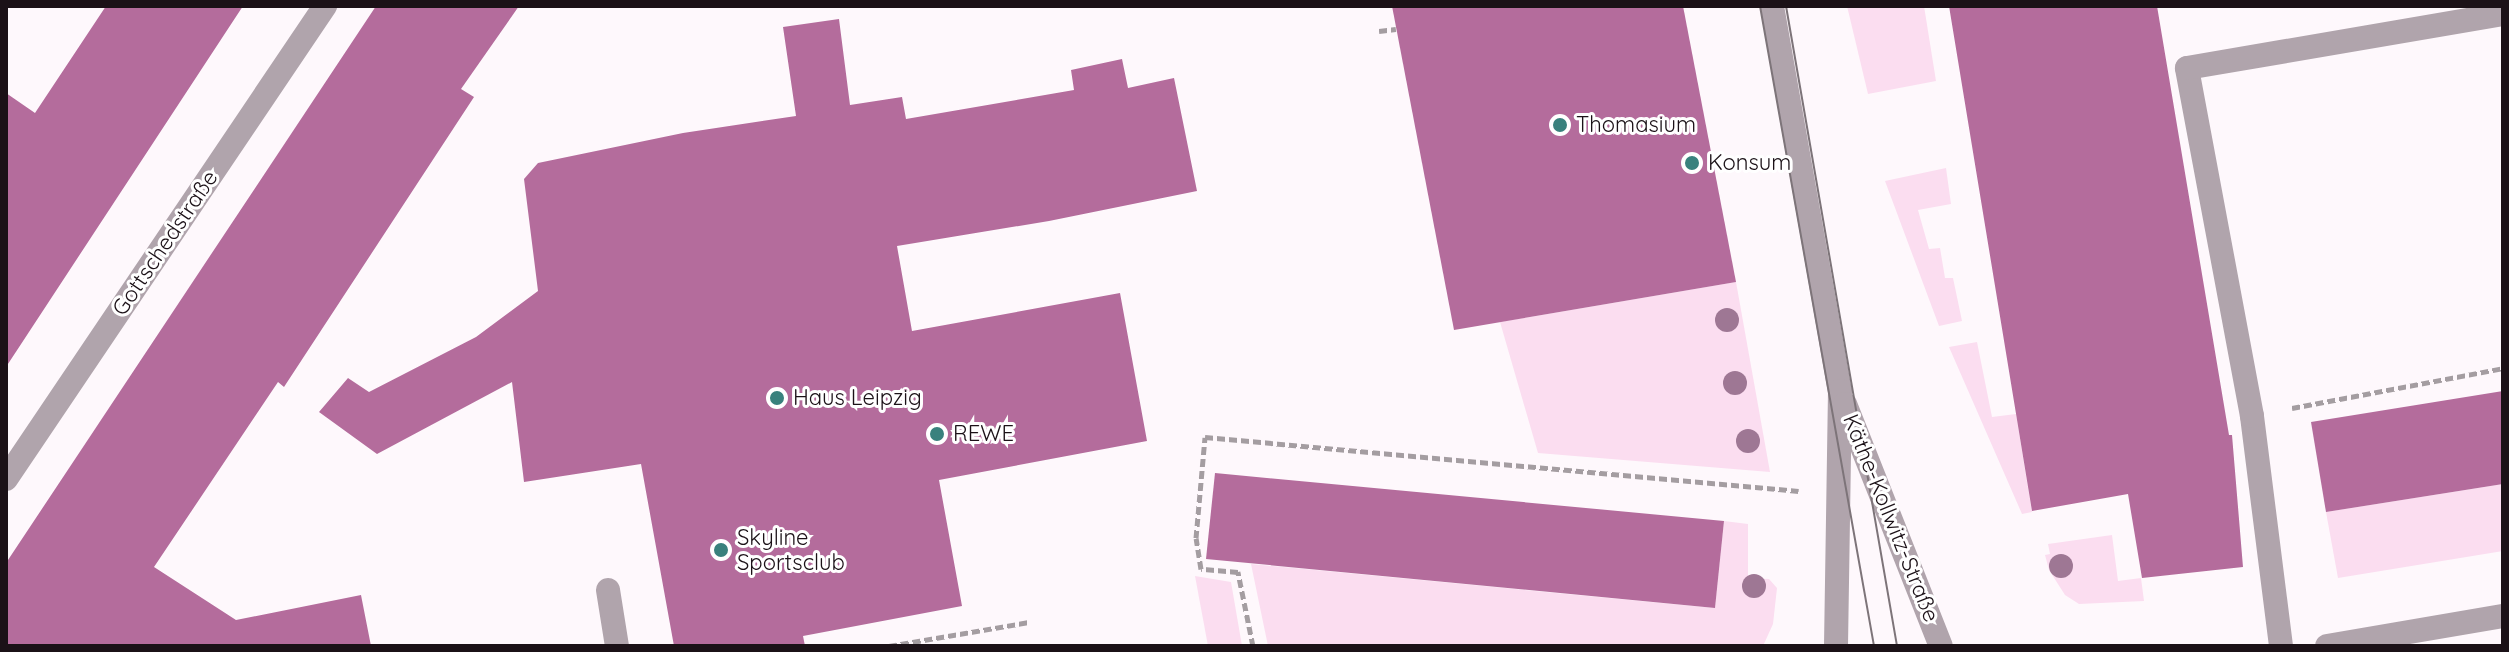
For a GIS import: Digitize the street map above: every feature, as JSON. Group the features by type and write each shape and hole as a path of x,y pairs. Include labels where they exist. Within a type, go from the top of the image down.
{"street":[{"name":"Gottschedstraße","path":"6,479 325,6"},
{"name":"Käthe-Kollwitz-Straße","path":"1772,6 1840,391 1836,646"},
{"path":"2281,646 2252,416 2187,68 2503,14"},
{"name":"Käthe-Kollwitz-Straße","path":"1840,391 1941,646"},
{"path":"608,590 617,646"},
{"path":"2327,646 2503,616"}],"path":[{"path":"1379,31 1396,29"},
{"path":"2252,416 2503,368"},
{"path":"1253,646 1238,572 1201,569 1196,538 1205,437 1840,495"},
{"path":"889,646 1029,622"}],"shaded area":[{"path":"1847,6 1924,6 1936,81 1868,94"},
{"path":"1946,168 1951,204 1918,210 1929,249 1940,248 1945,278 1953,278 1962,321 1939,326 1885,181"},
{"path":"1736,282 1770,472 1538,453 1500,322"},
{"path":"1977,342 1992,417 2016,414 2032,512 2022,514 1949,347"},
{"path":"2503,484 2503,551 2338,578 2326,512"},
{"path":"1724,521 1748,524 1748,578 1769,579 1777,588 1773,624 1763,646 1268,646 1251,564 1715,608"},
{"path":"2112,535 2118,581 2141,578 2144,601 2079,604 2065,595 2049,570 2045,555 2050,554 2048,544"},
{"path":"1195,576 1231,582 1242,646 1208,646"}],"building":[{"path":"106,6 243,6 6,367 6,93 35,113"},
{"path":"376,6 519,6 461,89 474,97 284,387 278,382 154,567 236,620 361,595 371,646 6,646 6,563"},
{"name":"Thomasium","path":"1392,6 1683,6 1736,282 1454,330"},
{"path":"1949,6 2157,6 2229,435 2232,435 2243,567 2142,578 2128,494 2032,511"},
{"path":"839,19 850,105 902,97 906,119 1074,90 1071,70 1122,59 1128,88 1174,78 1197,191 1049,221 897,246 912,331 1120,293 1147,441 939,480 962,606 803,636 805,646 674,646 641,464 524,482 512,382 377,454 319,412 348,378 369,392 476,337 538,291 524,179 538,163 683,133 796,116 783,27"},
{"path":"2503,391 2503,484 2326,512 2311,422"},
{"path":"1215,473 1724,521 1715,608 1206,559"}],"tram line":[{"path":"1760,6 1874,646"},
{"path":"1786,6 1897,646"}],"place":[{"name":"Thomasium","path":"1560,125"},
{"name":"Konsum","path":"1692,163"},
{"name":"Haus Leipzig","path":"777,398"},
{"name":"REWE","path":"937,434"},
{"name":"Skyline Sportsclub","path":"721,550"}]}
